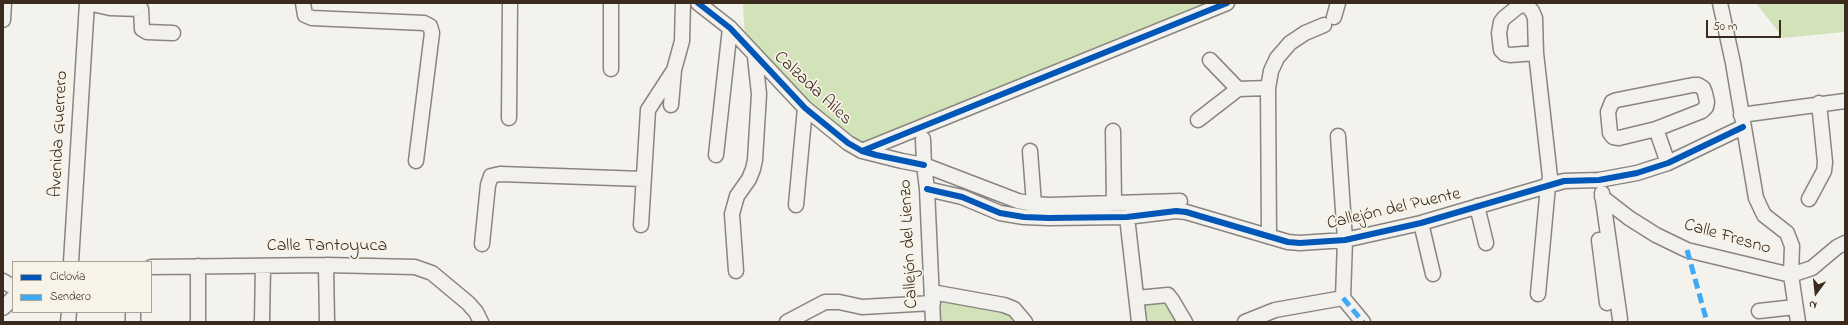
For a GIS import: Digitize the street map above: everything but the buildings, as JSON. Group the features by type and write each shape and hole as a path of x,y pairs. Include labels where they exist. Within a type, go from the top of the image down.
{"street":[{"path":"3,20 4,3"},
{"path":"303,3 305,15 312,18 424,23 430,26 432,33 416,161"},
{"path":"509,118 510,3"},
{"path":"611,3 611,69"},
{"path":"671,104 674,70 682,41 684,3"},
{"name":"Calzada Ailes","path":"698,3 730,28 755,57 805,108 848,143 862,150 902,161 924,165 1018,201 1034,204 1114,204 1180,201"},
{"path":"862,150 1227,3"},
{"path":"1269,235 1268,88 1271,71 1277,58 1290,43 1305,33 1329,21 1338,3"},
{"path":"1720,3 1733,63 1742,121 1759,207 1764,215 1787,233 1792,246 1791,275 1798,322"},
{"path":"87,5 110,8 142,6 142,29 147,32 173,33"},
{"name":"Avenida Guerrero","path":"71,261 87,5"},
{"path":"716,155 730,28"},
{"path":"1536,53 1550,177 1538,294"},
{"path":"736,271 732,214 737,196 753,169 759,94 755,57"},
{"path":"1210,60 1238,89"},
{"path":"641,225 648,110 674,70"},
{"path":"1693,85 1698,85 1703,88 1707,102 1706,107 1702,111 1656,129 1619,138 1613,137 1610,133 1609,107 1617,100 1693,85"},
{"path":"1198,120 1238,89 1268,88"},
{"name":"Callejón del Puente","path":"927,189 962,197 1000,212 1024,217 1049,218 1127,216 1176,211 1186,212 1269,235 1288,242 1300,243 1345,240 1421,223 1564,181 1595,180 1637,173 1668,163 1742,121 1819,103 1845,101"},
{"path":"1809,199 1824,170 1825,162 1819,103"},
{"path":"796,206 805,108"},
{"path":"1656,129 1668,163"},
{"path":"1113,131 1114,204"},
{"path":"1338,136 1345,240 1343,298 1363,322"},
{"name":"Callejón del Lienzo","path":"923,139 933,297 933,322"},
{"path":"1030,151 1034,204"},
{"path":"482,244 488,185 491,176 500,174 643,179"},
{"path":"1595,180 1602,197 1620,320"},
{"path":"1595,180 1607,303"},
{"name":"Calle Fresno","path":"1602,197 1656,235 1687,250 1791,275"},
{"path":"1477,206 1486,243"},
{"path":"1127,216 1139,322"},
{"path":"1421,223 1433,274"},
{"path":"1791,275 1812,268 1837,247 1845,243"},
{"path":"326,265 327,322"},
{"name":"Calle Tantoyuca","path":"152,267 326,265 404,267 424,270 432,273 468,303 476,312 481,322"},
{"path":"198,266 198,322"},
{"path":"262,322 263,266"},
{"path":"3,281 12,286"},
{"path":"1137,298 1168,295 1185,322"},
{"path":"787,322 825,302 839,302 862,307 933,297 1004,305 1014,309 1026,322"},
{"path":"1245,322 1275,310 1343,298"},
{"path":"3,308 12,299"},
{"path":"1759,311 1795,307"}],"green space":[{"path":"743,3 1226,3 862,149 808,108 745,41"},
{"path":"1756,3 1845,3 1845,32 1783,38"},
{"path":"934,296 1012,311 1012,322 934,322"},
{"path":"1171,301 1182,322 1143,322 1141,304"}],"marked path":[{"path":"1687,250 1707,322"},
{"path":"1343,298 1363,322"}],"cycle path":[{"path":"698,3 730,28 805,108 848,143 862,151 924,165"},
{"path":"862,151 1227,3"},
{"path":"927,189 962,197 1000,213 1024,217 1127,217 1176,211 1186,212 1288,242 1300,243 1345,240 1421,223 1564,181 1599,180 1637,173 1668,163 1743,127"}]}
